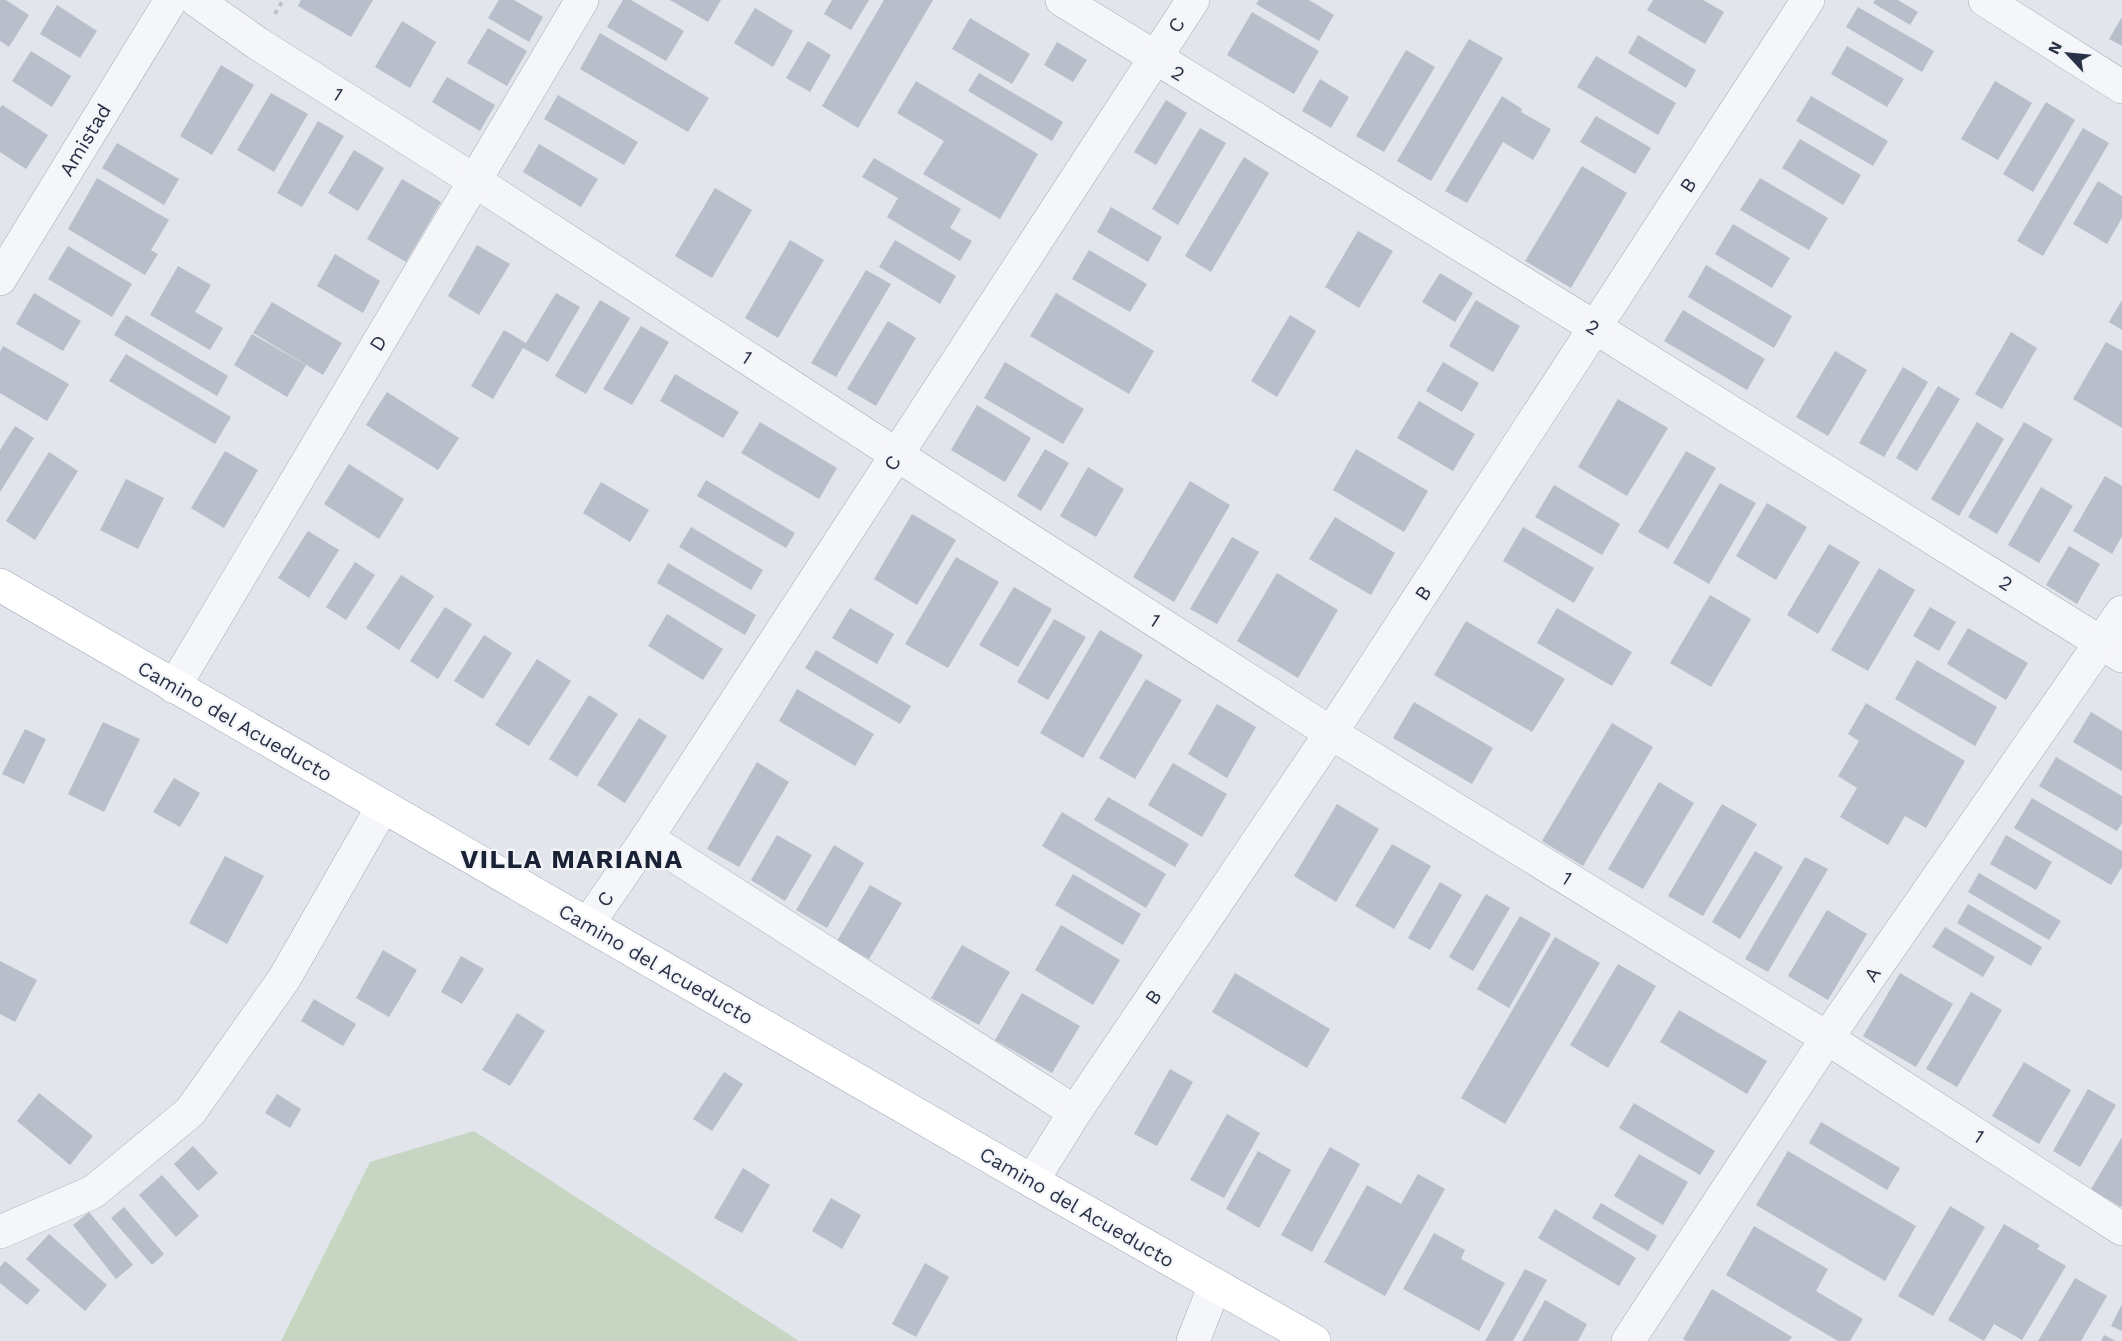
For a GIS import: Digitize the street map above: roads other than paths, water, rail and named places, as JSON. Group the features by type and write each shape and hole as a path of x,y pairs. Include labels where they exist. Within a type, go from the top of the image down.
{"main road":[{"name":"Camino del Acueducto","path":"0,585 1032,1181 1314,1341"}],"street":[{"name":"Amistad","path":"0,279 171,0"},
{"name":"1","path":"196,0 257,43 1332,733 1827,1038 2122,1229"},
{"name":"D","path":"174,687 582,0"},
{"name":"2","path":"1062,0 1596,328 2112,650"},
{"name":"C","path":"588,924 647,838 1193,0"},
{"name":"B","path":"1032,1181 1075,1112 1332,733 1808,0"},
{"path":"1985,0 2122,87"},
{"name":"A","path":"1628,1341 1827,1038 2112,650 2122,612"},
{"path":"0,1232 93,1192 190,1112 284,979 383,806"},
{"path":"647,838 1075,1112"},
{"path":"1193,1341 1215,1285"}],"district":[{"name":"VILLA MARIANA","path":"572,859"}]}
